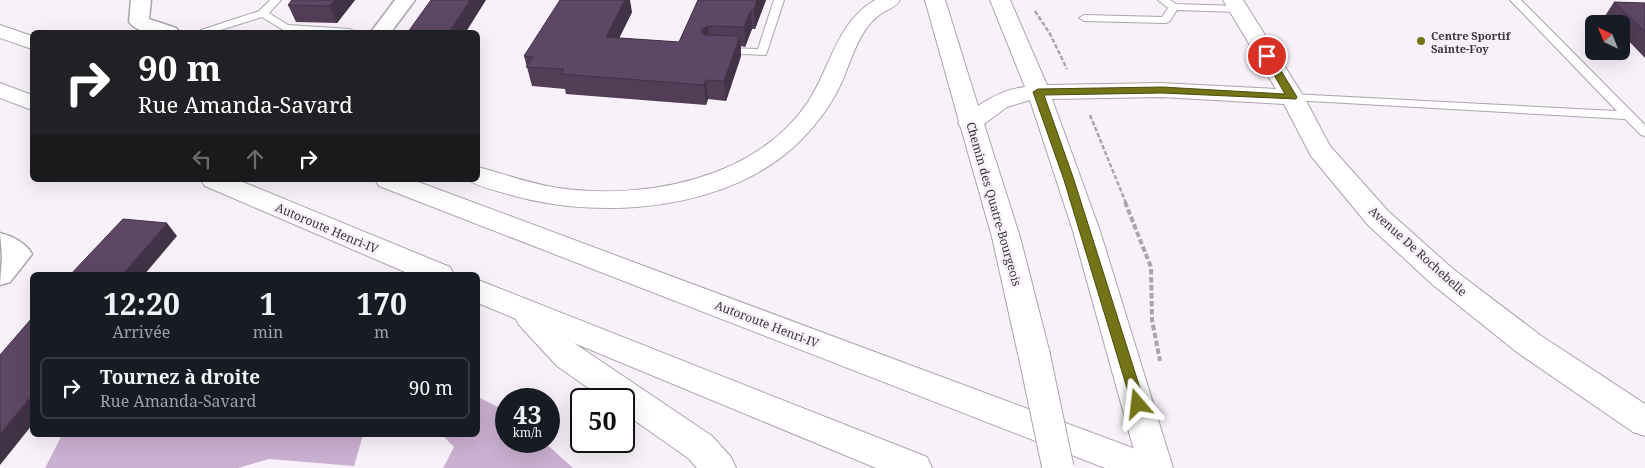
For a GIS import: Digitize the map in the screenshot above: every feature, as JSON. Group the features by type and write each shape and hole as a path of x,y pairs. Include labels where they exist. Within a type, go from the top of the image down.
{"main road":[{"path":"480,176 539,193 569,198 606,199 640,198 688,190 742,170 767,155 788,139 815,110 825,93 853,29 874,9 890,0"},
{"name":"Chemin des Quatre-Bourgeois","path":"935,0 970,123 1006,237 1034,354 1058,468"},
{"path":"1000,0 1024,52 1069,180 1156,468"},
{"name":"Avenue De Rochebelle","path":"1236,4 1292,97 1320,150 1385,224 1443,277 1529,344 1645,422"},
{"path":"0,31 30,42"},
{"path":"0,90 30,103"},
{"path":"970,123 999,102 1016,95 1038,92 1162,90 1292,97"},
{"name":"Autoroute Henri-IV","path":"219,182 433,272"},
{"name":"Autoroute Henri-IV","path":"393,182 1145,468"},
{"path":"480,292 916,468"},
{"path":"524,310 568,357 700,447 719,468"}],"street":[{"path":"141,0 139,22 164,30"},
{"path":"382,30 405,0"},
{"path":"0,242 19,254 0,276"}],"lane":[{"path":"211,30 263,13 276,0"},
{"path":"710,50 762,53 779,0"},
{"path":"1163,0 1174,7 1236,4"},
{"path":"1515,0 1645,132"},
{"path":"1084,18 1166,20 1174,7"},
{"path":"263,13 285,28 318,30"},
{"path":"1292,97 1627,115"}],"path":[{"path":"1030,6 1046,26 1064,62"},
{"path":"1092,120 1151,267 1152,320 1161,365"}],"shaded area":[{"path":"480,398 495,406 495,453 556,453 573,468 443,468 454,447 444,437 480,437"},
{"path":"61,437 362,437 354,466 269,459 238,468 45,468"}],"building":[{"path":"292,0 335,0 330,6 288,5"},
{"path":"431,0 470,0 450,30 409,30"},
{"path":"560,0 625,0 606,37 679,42 698,0 757,0 754,10 751,10 744,27 708,26 701,30 704,35 740,36 724,81 706,80 704,85 561,74 564,69 526,67 533,57 524,56"},
{"path":"1614,2 1645,3 1645,32 1630,17 1630,15 1627,15"},
{"path":"123,219 167,223 125,272 73,272"},
{"path":"30,320 30,397 0,434 0,355"}],"place":[{"name":"Centre Sportif Sainte-Foy","path":"1421,41"}],"route":[{"path":"1138,404 1087,235 1038,92 1162,90 1292,97 1267,56"}]}
